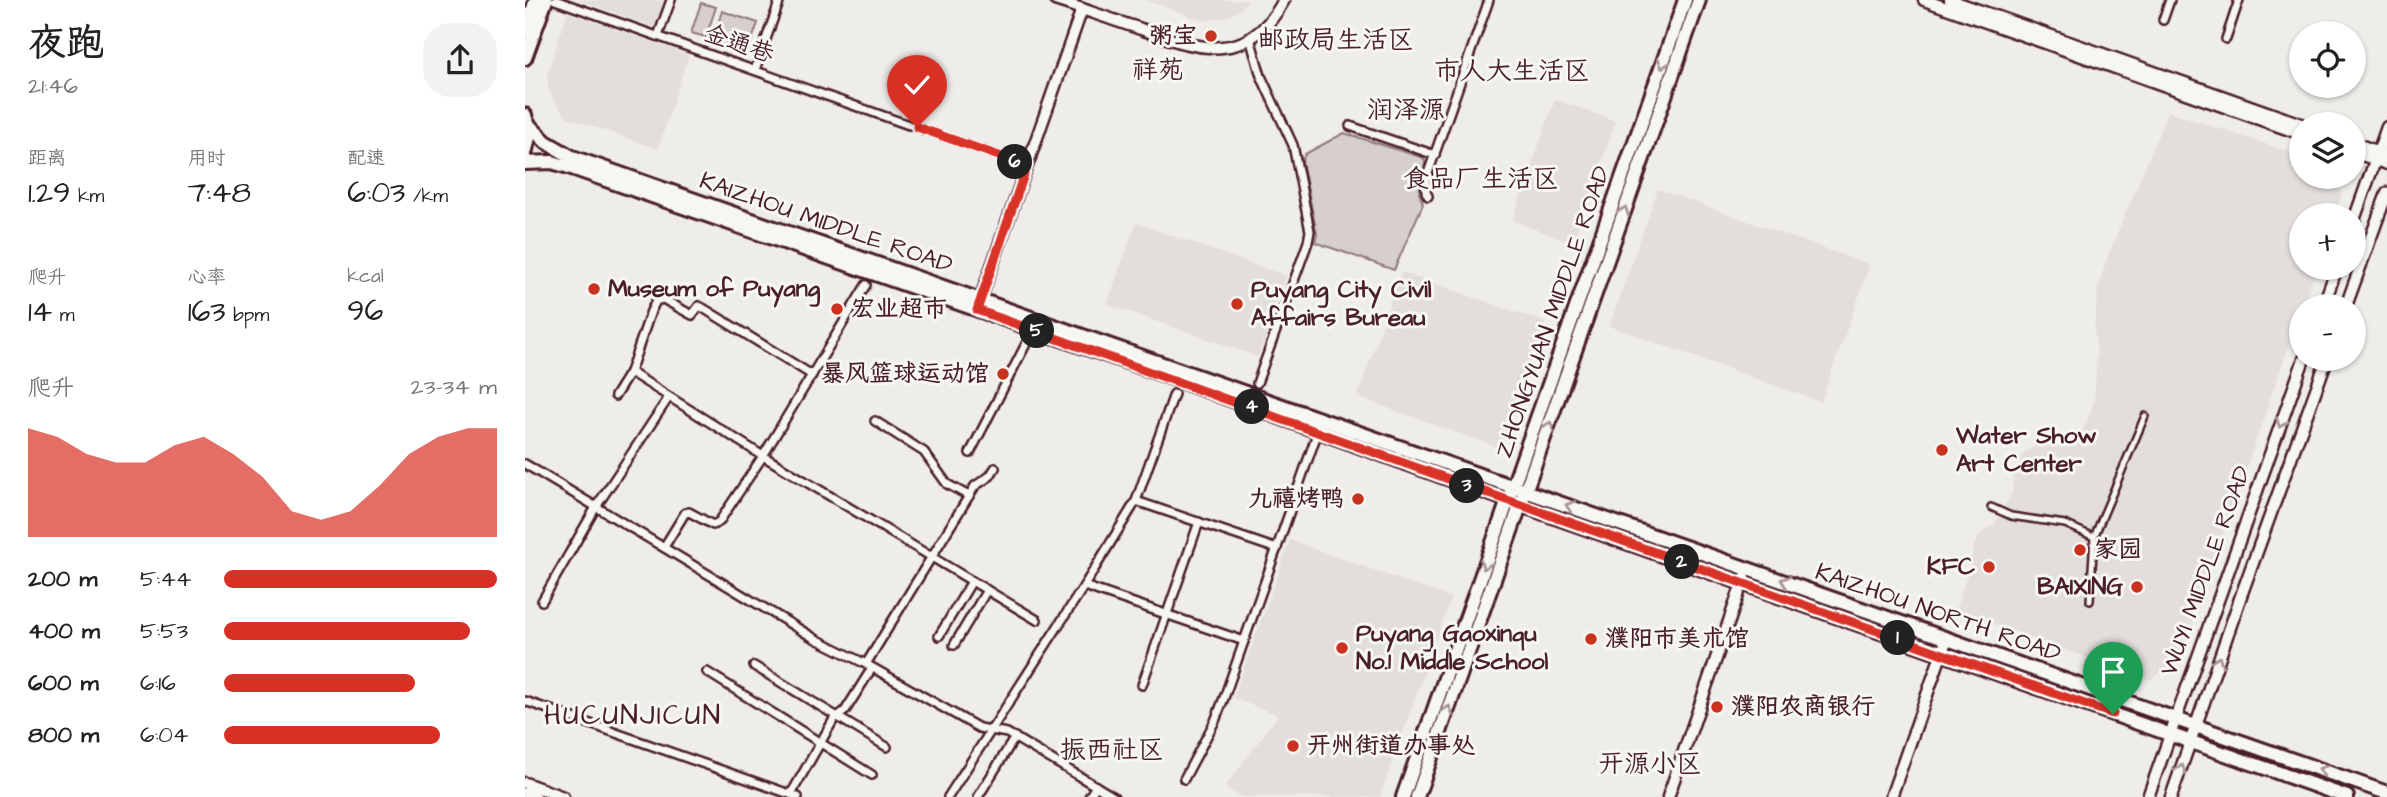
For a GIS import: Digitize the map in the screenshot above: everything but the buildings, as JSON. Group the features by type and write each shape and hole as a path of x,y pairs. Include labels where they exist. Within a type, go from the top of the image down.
{"main road":[{"path":"525,31 536,0"},
{"path":"525,58 545,0"},
{"name":"ZHONGYUAN MIDDLE ROAD","path":"1417,797 1685,0"},
{"name":"ZHONGYUAN MIDDLE ROAD","path":"1520,488 1699,0"},
{"path":"525,154 530,140 527,120"},
{"name":"KAIZHOU MIDDLE ROAD","path":"527,120 546,142 572,157 1515,503"},
{"name":"KAIZHOU MIDDLE ROAD","path":"525,163 552,162 569,167 1520,488"},
{"name":"KAIZHOU NORTH ROAD","path":"1520,488 2387,793"},
{"name":"ZHONGYUAN MIDDLE ROAD","path":"1403,797 1515,503"},
{"name":"KAIZHOU NORTH ROAD","path":"1515,503 2347,797"}],"street":[{"name":"金通巷","path":"555,0 1027,166"},
{"path":"658,36 671,0"},
{"path":"755,70 780,0"},
{"path":"1055,0 1194,47 1219,48 1250,38 1267,25 1284,0"},
{"path":"1428,196 1426,179 1489,0"},
{"path":"1924,0 2289,130"},
{"path":"1950,0 2289,120"},
{"path":"2163,20 2170,0"},
{"path":"2226,38 2239,0"},
{"path":"978,305 1082,9"},
{"path":"1250,38 1261,76 1293,145 1310,231 1257,383"},
{"path":"1350,126 1434,155"},
{"path":"2361,203 2380,155 2387,127"},
{"path":"2380,155 2387,164"},
{"path":"2350,294 2387,192"},
{"path":"664,547 685,513 689,512 713,525 719,522 763,456 866,285"},
{"path":"615,396 630,372 651,310 656,301 663,299 692,315 699,306 703,308 812,375"},
{"path":"970,453 1027,342"},
{"name":"WUYI MIDDLE ROAD","path":"2148,797 2300,371"},
{"name":"WUYI MIDDLE ROAD","path":"2171,797 2323,371"},
{"path":"630,372 763,456 1037,620"},
{"path":"948,797 1136,501 1174,394"},
{"path":"541,601 596,507 669,397"},
{"path":"2090,601 2094,537 2145,416"},
{"path":"875,421 924,452 947,484 969,496"},
{"path":"1184,779 1215,721 1318,432"},
{"path":"525,464 763,609 979,729 1007,733 1114,797"},
{"path":"525,701 794,796 820,743 845,711 932,556 975,486 990,476 995,468"},
{"path":"1136,501 1277,549"},
{"path":"1991,507 2011,516 2065,524 2094,537"},
{"path":"1142,685 1199,522"},
{"path":"1668,797 1748,568"},
{"path":"939,636 972,581"},
{"path":"1084,586 1244,641"},
{"path":"954,645 987,590"},
{"path":"1891,797 1947,638"},
{"path":"754,666 887,747"},
{"path":"707,672 872,775"},
{"path":"978,797 1014,737"},
{"path":"525,783 563,797"},
{"path":"1089,797 1096,786"},
{"path":"525,793 535,797"}],"shaded area":[{"path":"578,0 667,0 657,28"},
{"path":"1145,0 1248,0 1229,16 1205,21"},
{"path":"701,3 716,7 706,37 691,33"},
{"path":"722,11 758,23 747,54 712,44"},
{"path":"567,12 689,55 658,149 568,118 556,104 548,89 547,76"},
{"path":"1555,99 1616,121 1573,243 1512,221"},
{"path":"2168,111 2289,152 2289,189 2339,189 2342,194 2339,203 2289,203 2289,280 2312,280 2307,294 2289,294 2289,345 2179,661 2150,680 1955,611 1972,560 1974,545 1982,533 1996,522 2012,493 2014,475 2022,455 2034,446 2058,443 2084,429 2094,400 2097,354 2094,333 2098,287 2107,258"},
{"path":"1344,133 1424,158 1419,193 1423,204 1394,270 1315,242 1317,234 1302,161 1305,154"},
{"path":"1658,189 1870,265 1821,402 1609,326"},
{"path":"1136,223 1287,276 1258,357 1107,304"},
{"path":"1401,272 1545,322 1500,448 1357,397"},
{"name":"Puyang Gaoxinqu No.1 Middle School","path":"1290,540 1451,598 1380,797 1241,797 1225,787 1278,715 1233,698"}],"place":[{"name":"粥宝","path":"1211,36"},
{"name":"Museum of Puyang","path":"594,289"},
{"name":"Puyang City Civil Affairs Bureau","path":"1237,304"},
{"name":"宏业超市","path":"837,309"},
{"name":"暴风篮球运动馆","path":"1003,374"},
{"name":"Water Show Art Center","path":"1942,450"},
{"name":"九禧烤鸭","path":"1358,499"},
{"name":"家园","path":"2080,550"},
{"name":"KFC","path":"1989,567"},
{"name":"BAIXING","path":"2137,587"},
{"name":"濮阳市美术馆","path":"1591,639"},
{"name":"Puyang Gaoxinqu No.1 Middle School","path":"1342,648"},
{"name":"濮阳农商银行","path":"1717,707"},
{"name":"开州街道办事处","path":"1293,746"}],"district":[{"name":"邮政局生活区","path":"1336,40"},
{"name":"祥苑","path":"1158,70"},
{"name":"市人大生活区","path":"1512,71"},
{"name":"润泽源","path":"1406,110"},
{"name":"食品厂生活区","path":"1481,179"},
{"name":"HUCUNJICUN","path":"633,715"},
{"name":"振西社区","path":"1112,750"},
{"name":"开源小区","path":"1650,764"}],"route":[{"path":"917,127 1027,166 977,310 2113,714"}]}
